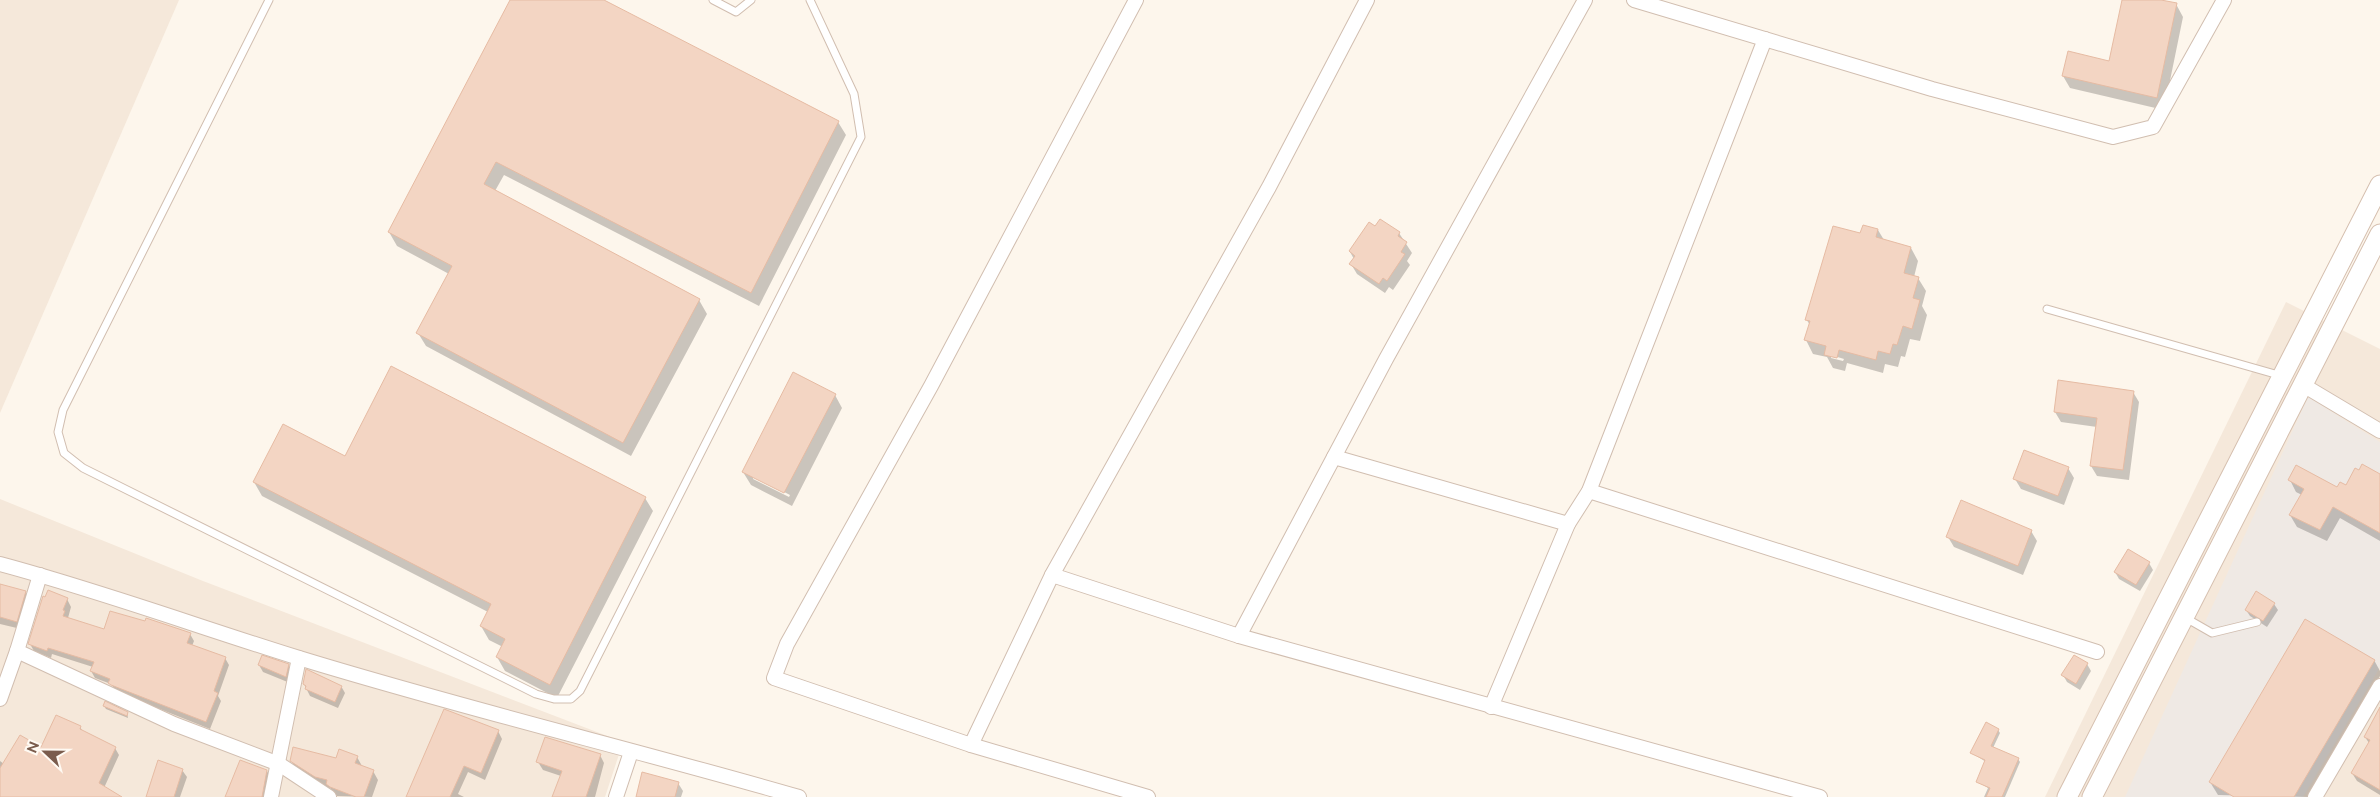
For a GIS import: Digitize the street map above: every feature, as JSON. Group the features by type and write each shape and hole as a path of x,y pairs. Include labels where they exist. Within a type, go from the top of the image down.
{"main road":[{"path":"2067,797 2380,186"},
{"path":"2092,797 2380,234"}],"street":[{"path":"1136,0 931,386 786,644 774,678 972,745 1148,797"},
{"path":"972,745 1052,575 1268,187 1367,0"},
{"path":"1239,636 1334,457 1585,0"},
{"path":"1634,0 1932,89 2113,137 2152,127 2224,0"},
{"path":"1491,707 1568,524 1589,491 1765,39"},
{"path":"2303,386 2380,431"},
{"path":"1334,457 1568,524"},
{"path":"1589,491 2097,652"},
{"path":"0,564 76,584 298,658 631,752 799,797"},
{"path":"0,699 40,575"},
{"path":"1052,575 1239,636 1822,797"},
{"path":"17,651 174,724 279,764 328,797"},
{"path":"271,797 279,764 298,658"},
{"path":"2315,797 2380,686"},
{"path":"616,797 631,752"}],"lane":[{"path":"269,0 63,410 58,432 64,453 83,468 527,690 554,699 571,699 580,691 862,137 854,94 810,0"},
{"path":"713,0 736,12 751,0"},
{"path":"2047,309 2282,376"},
{"path":"2184,617 2212,633 2257,622"}],"shaded area":[{"path":"0,0 179,0 0,413"},
{"path":"2286,302 2380,349 2380,797 2045,797"},
{"path":"2308,397 2380,442 2380,667 2303,797 2125,797"},
{"path":"0,499 203,581 623,742 605,797 0,797"}],"building":[{"path":"510,0 604,0 839,121 751,293 496,162 484,184 700,299 623,443 416,333 452,266 388,232"},
{"path":"2122,0 2161,0 2177,3 2157,98 2062,76 2068,51 2109,61"},
{"path":"1380,219 1400,232 1398,236 1407,242 1401,252 1405,254 1387,281 1383,278 1379,284 1349,264 1355,256 1349,251 1369,222 1375,226"},
{"path":"1863,225 1878,229 1876,237 1911,247 1904,273 1919,277 1913,298 1920,300 1912,329 1903,326 1897,345 1893,344 1890,354 1878,351 1876,360 1839,350 1837,358 1824,355 1826,346 1804,340 1810,321 1805,320 1833,226 1860,233"},
{"path":"391,366 646,497 550,685 496,657 505,639 480,626 491,604 253,482 283,424 345,456"},
{"path":"793,372 836,394 784,493 742,472"},
{"path":"2058,380 2134,391 2123,470 2090,466 2097,418 2054,412"},
{"path":"2024,450 2069,467 2058,496 2013,479"},
{"path":"2362,464 2380,474 2380,533 2333,507 2320,530 2289,515 2304,489 2288,480 2296,465 2337,487 2340,482 2346,485 2355,468 2359,470"},
{"path":"1961,500 2032,530 2018,566 1946,537"},
{"path":"2128,549 2150,562 2136,585 2114,572"},
{"path":"0,584 26,591 17,622 0,617"},
{"path":"48,590 68,598 63,610 65,611 63,616 104,629 110,611 145,621 146,618 191,633 187,643 226,657 214,691 218,693 206,722 111,685 108,683 110,679 90,671 94,662 48,648 47,651 28,644 43,596 45,597"},
{"path":"2256,591 2275,603 2263,621 2245,610"},
{"path":"2305,619 2375,660 2294,797 2234,797 2209,782"},
{"path":"262,655 289,664 286,677 258,665"},
{"path":"2074,655 2088,663 2076,684 2061,675"},
{"path":"306,669 342,686 335,702 305,689 306,686 303,684"},
{"path":"105,701 128,712 127,716 103,706"},
{"path":"2380,707 2380,790 2351,773 2370,740 2364,737"},
{"path":"444,709 499,730 481,773 464,766 450,797 406,797"},
{"path":"56,715 81,726 80,729 116,747 99,783 122,797 0,797 0,768 20,735 41,747"},
{"path":"1986,722 1999,729 1991,746 2019,758 2002,797 1986,797 1990,788 1976,782 1985,760 1970,753"},
{"path":"545,737 601,754 586,797 552,797 562,771 536,762"},
{"path":"293,747 336,758 339,749 358,756 355,763 374,770 364,797 356,797 330,787 326,784 327,780 315,777 290,761"},
{"path":"158,760 183,769 174,797 146,797"},
{"path":"240,760 267,770 262,797 225,797"},
{"path":"642,772 679,782 675,797 636,797"}]}
